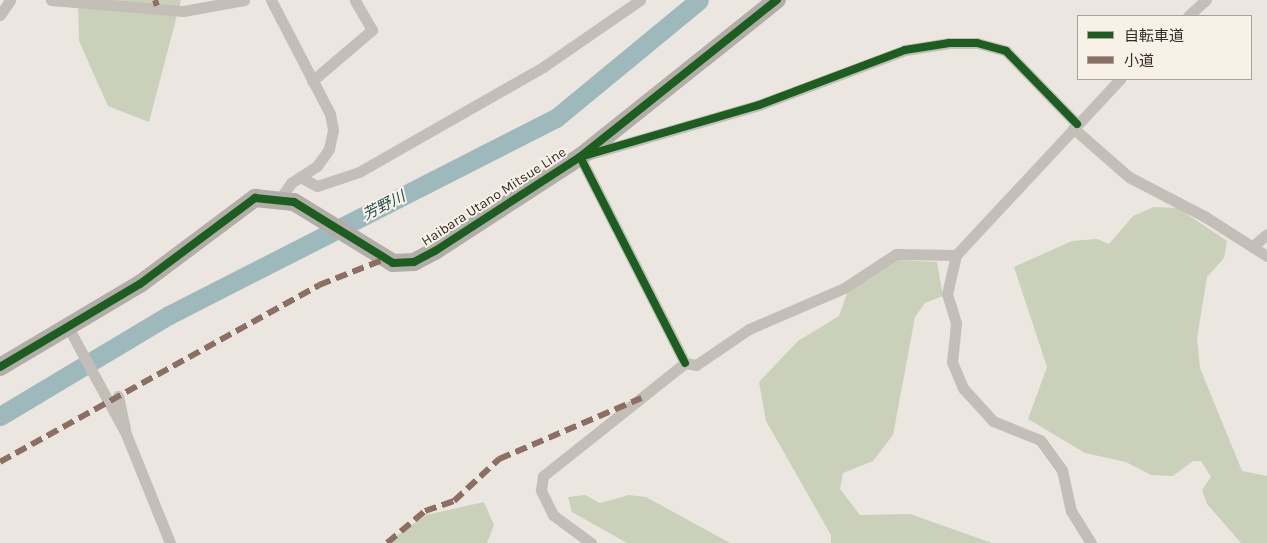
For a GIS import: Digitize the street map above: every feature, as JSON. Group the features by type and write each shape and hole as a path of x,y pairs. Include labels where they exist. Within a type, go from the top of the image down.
{"main road":[{"name":"Haibara Utano Mitsue Line","path":"287,200 393,263 414,262 435,252 580,157 778,0"},
{"path":"0,367 72,334 255,198 287,200"}],"street":[{"path":"0,15 10,0"},
{"path":"51,0 183,11 244,0"},
{"path":"270,0 312,81 333,130 329,149 300,177 287,200"},
{"path":"312,81 372,30 355,0"},
{"path":"300,177 317,186 359,172 543,67 640,0"},
{"path":"1189,15 1206,0"},
{"path":"685,363 580,157 759,105 905,50 949,43 977,43 1006,50 1075,126 1129,177 1267,256"},
{"path":"1091,543 1071,511 1062,470 1040,440 993,421 963,388 952,362 956,323 947,294 956,255 1119,80"},
{"path":"1252,247 1267,234"},
{"path":"591,543 553,515 541,490 543,476 685,363 696,365 749,329 844,288 896,254 956,255"},
{"path":"72,334 126,434 170,543"},
{"path":"118,396 126,434"}],"green space":[{"path":"78,0 181,0 149,122 108,106 79,41"},
{"path":"1154,207 1178,208 1227,241 1224,258 1207,277 1197,338 1200,368 1242,471 1267,476 1267,543 1241,543 1207,504 1202,490 1211,477 1201,461 1193,461 1173,476 1151,475 1126,462 1085,453 1028,419 1047,367 1014,267 1072,241 1097,239 1109,244 1133,216"},
{"path":"897,260 937,262 943,296 925,303 915,317 893,435 873,461 843,473 840,489 860,515 910,514 992,543 831,543 831,535 766,421 759,382 798,341 839,316 848,291"},
{"path":"585,495 600,503 629,495 646,497 730,543 627,543 572,512 568,497"},
{"path":"484,502 494,525 487,543 386,543 426,515"}],"waterway":[{"name":"芳野川","path":"0,416 169,315 556,118 699,0"}],"marked path":[{"path":"155,0 157,6"},
{"path":"0,462 319,285 385,259"},
{"path":"387,543 425,511 454,501 499,459 641,398"}],"cycle path":[{"path":"0,367 140,284 255,198 294,202 393,263 414,262 435,251 580,157 777,0"},
{"path":"685,363 580,157 759,105 905,50 949,43 977,43 1006,51 1077,124"}]}
